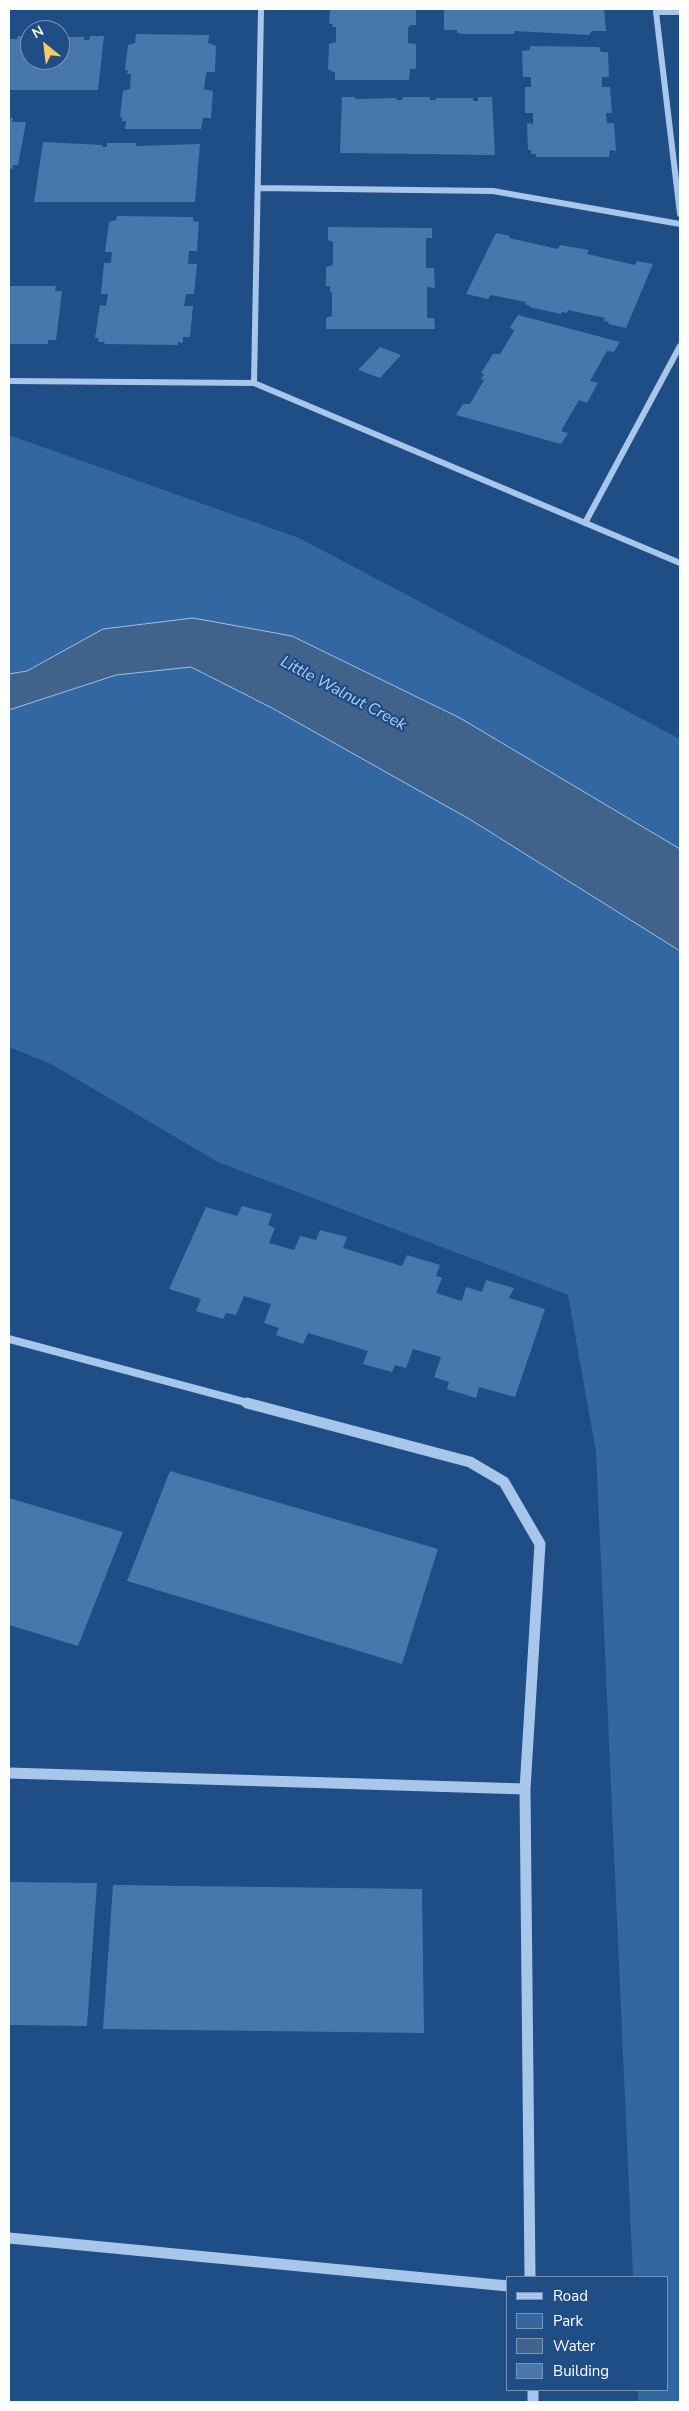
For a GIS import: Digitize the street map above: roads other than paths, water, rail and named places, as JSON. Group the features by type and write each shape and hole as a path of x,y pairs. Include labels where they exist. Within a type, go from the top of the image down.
{"lane":[{"path":"254,383 261,9"},
{"path":"680,12 656,12 680,214"},
{"path":"258,188 431,189 493,192 680,224"},
{"path":"585,523 680,346"},
{"path":"9,381 254,383 680,563"},
{"path":"9,1339 470,1462 504,1482 540,1544 525,1789 530,2276"},
{"path":"9,1773 525,1789"},
{"path":"9,2238 507,2286"}],"water":[{"name":"Little Walnut Creek","path":"193,618 292,636 460,718 680,849 680,951 471,820 272,708 191,667 116,675 9,710 9,674 27,671 103,629"}]}
